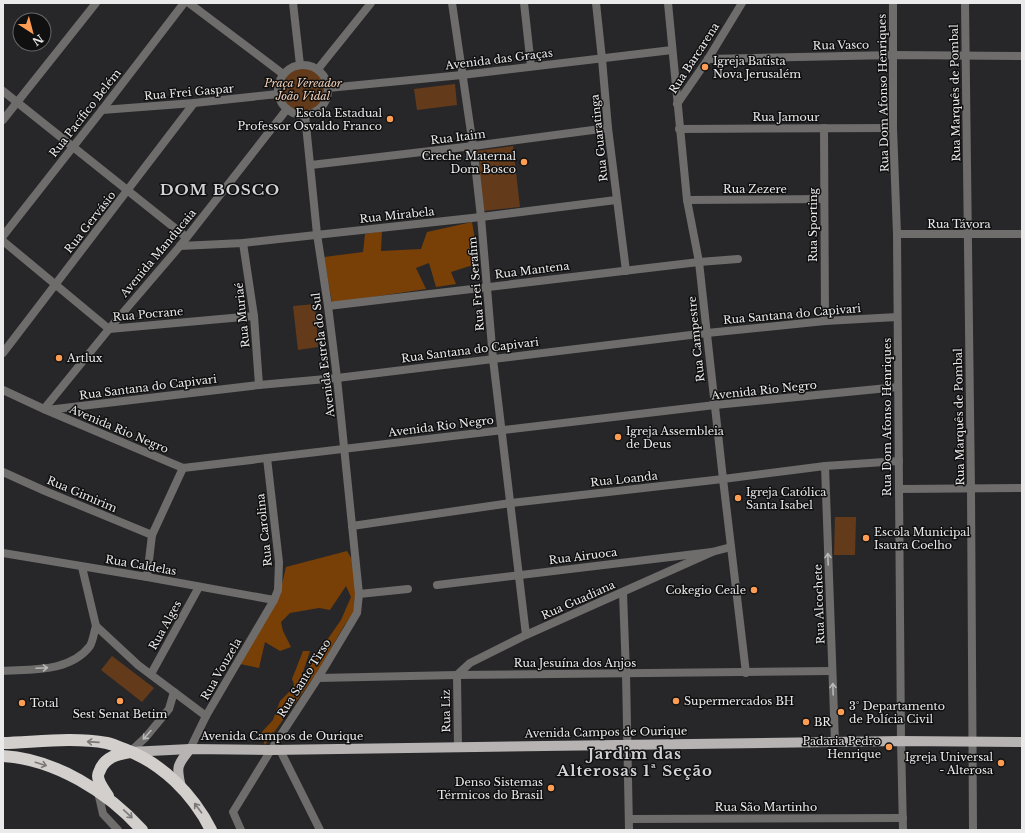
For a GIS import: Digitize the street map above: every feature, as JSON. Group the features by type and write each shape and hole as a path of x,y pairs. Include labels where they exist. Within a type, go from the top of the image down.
{"highway":[{"name":"Avenida Campos de Ourique","path":"3,743 72,741 108,743 130,752"},
{"path":"111,800 100,784 98,776 106,760 118,754 130,752 147,759 164,771 181,787 205,818 211,830"},
{"path":"3,756 18,757 46,765 64,773 111,800 142,830"}],"main road":[{"name":"Avenida Campos de Ourique","path":"130,752 190,749 275,750 901,741 1022,742"},
{"name":"Avenida Campos de Ourique","path":"181,787 178,773 180,762 190,749"}],"street":[{"path":"3,120 96,3"},
{"name":"Rua Pacífico Belém","path":"3,236 184,3"},
{"path":"189,3 283,74"},
{"path":"293,3 300,65"},
{"path":"318,70 371,3"},
{"name":"Rua Frei Serafim","path":"452,3 473,146 481,217 493,359 526,635"},
{"path":"524,3 531,66"},
{"name":"Rua Guaratinga","path":"596,3 616,200 626,271"},
{"name":"Rua Campestre","path":"668,3 687,200 699,262 746,673"},
{"name":"Rua Barcarena","path":"677,104 708,59 742,3"},
{"name":"Rua Dom Afonso Henriques","path":"893,3 893,128 897,234 898,461 903,830"},
{"name":"Rua Marquês de Pombal","path":"965,3 974,830"},
{"name":"Avenida das Graças","path":"328,88 462,75 672,50"},
{"name":"Rua Vasco","path":"708,59 894,55 1022,56"},
{"path":"300,65 312,66 318,70 325,77 328,88 328,95 322,106 312,113 296,114 287,109 283,105 278,94 278,86 283,74 289,69 300,65"},
{"path":"3,91 186,237"},
{"name":"Rua Frei Gaspar","path":"102,110 194,104 278,94"},
{"name":"Rua Gervásio","path":"3,353 194,104"},
{"name":"Avenida Manducaia","path":"45,410 110,329 180,246 287,109"},
{"name":"Avenida Estrela do Sul","path":"305,114 317,234 337,378 359,594"},
{"name":"Rua Itaim","path":"311,165 608,128"},
{"name":"Rua Sporting","path":"824,128 825,321"},
{"name":"Rua Jamour","path":"679,129 893,128"},
{"name":"Rua Zezere","path":"687,200 824,199"},
{"name":"Rua Mirabela","path":"180,246 243,243 481,217 616,200"},
{"name":"Rua Távora","path":"897,234 1022,234"},
{"name":"Rua Pocrane","path":"3,241 110,329 254,316"},
{"name":"Rua Muriaé","path":"243,243 254,316 259,385"},
{"name":"Rua Mantena","path":"328,306 699,262 738,259"},
{"name":"Rua Santana do Capivari","path":"45,410 259,385 337,378 707,333 825,321 897,318"},
{"name":"Avenida Rio Negro","path":"3,390 45,410 183,468 715,405 898,387"},
{"name":"Rua Carolina","path":"267,458 279,562 278,590 274,600"},
{"name":"Rua Loanda","path":"352,526 511,503 825,466 898,461"},
{"name":"Rua Alcochete","path":"825,466 835,742"},
{"path":"147,577 152,536 183,468"},
{"name":"Rua Gimirim","path":"3,472 152,536"},
{"path":"899,490 1022,488"},
{"name":"Rua Airuoca","path":"437,585 712,552 731,547"},
{"name":"Rua Guadiana","path":"457,675 470,663 526,635 712,552"},
{"name":"Rua Caldelas","path":"3,553 274,600"},
{"path":"3,671 51,668 75,660 91,645 96,626 82,567"},
{"name":"Rua Alges","path":"151,674 199,587"},
{"path":"359,594 408,589"},
{"path":"622,593 626,673 629,830"},
{"name":"Rua Santo Tirso","path":"241,830 233,812 275,750 357,613 359,594"},
{"name":"Rua Vouzela","path":"190,749 206,716 274,600"},
{"path":"96,626 138,665 206,716"},
{"name":"Rua Jesuína dos Anjos","path":"318,678 832,671"},
{"name":"Rua Liz","path":"457,675 458,747"},
{"path":"130,752 146,737 169,709 174,692"},
{"path":"275,750 320,830"},
{"path":"98,792 103,814 118,830"},
{"name":"Rua São Martinho","path":"629,819 903,818"}],"green space":[{"name":"Praça Vereador João Vidal","path":"304,68 316,72 322,78 326,90 322,102 316,108 304,112 292,108 286,102 282,90 286,78 292,72"},
{"path":"455,84 457,105 417,110 414,89"},
{"path":"513,146 520,207 483,211 475,151"},
{"path":"315,304 318,347 298,350 293,306"},
{"path":"835,517 856,517 855,555 834,555"},
{"path":"112,656 154,688 142,702 101,670"}],"shaded area":[{"path":"472,222 477,251 476,264 451,272 456,284 436,287 429,263 416,268 426,289 332,303 324,257 363,252 365,234 382,231 381,251 421,249 427,232"},
{"path":"347,551 353,561 356,588 353,613 316,674 265,745 261,733 273,720 280,701 292,689 294,684 292,679 303,651 310,651 300,681 341,620 351,597 346,586 330,610 319,608 290,613 281,622 283,631 291,647 280,651 265,642 259,668 240,664 281,588 286,567"}],"place":[{"name":"Igreja Batista Nova Jerusalém","path":"705,67"},
{"name":"Escola Estadual Professor Osvaldo Franco","path":"390,119"},
{"name":"Creche Maternal Dom Bosco","path":"524,162"},
{"name":"Artlux","path":"59,358"},
{"name":"Igreja Assembleia de Deus","path":"618,437"},
{"name":"Igreja Católica Santa Isabel","path":"738,498"},
{"name":"Escola Municipal Isaura Coelho","path":"866,538"},
{"name":"Cokegio Ceale","path":"754,590"},
{"name":"Sest Senat Betim","path":"120,701"},
{"name":"Supermercados BH","path":"676,701"},
{"name":"Total","path":"22,703"},
{"name":"3° Departamento de Polícia Civil","path":"841,712"},
{"name":"BR","path":"806,722"},
{"name":"Padaria Pedro Henrique","path":"889,747"},
{"name":"Igreja Universal - Alterosa","path":"1001,763"},
{"name":"Denso Sistemas Térmicos do Brasil","path":"551,788"}],"district":[{"name":"DOM BOSCO","path":"220,189"},
{"name":"Jardim das Alterosas 1ª Seção","path":"635,762"}]}
